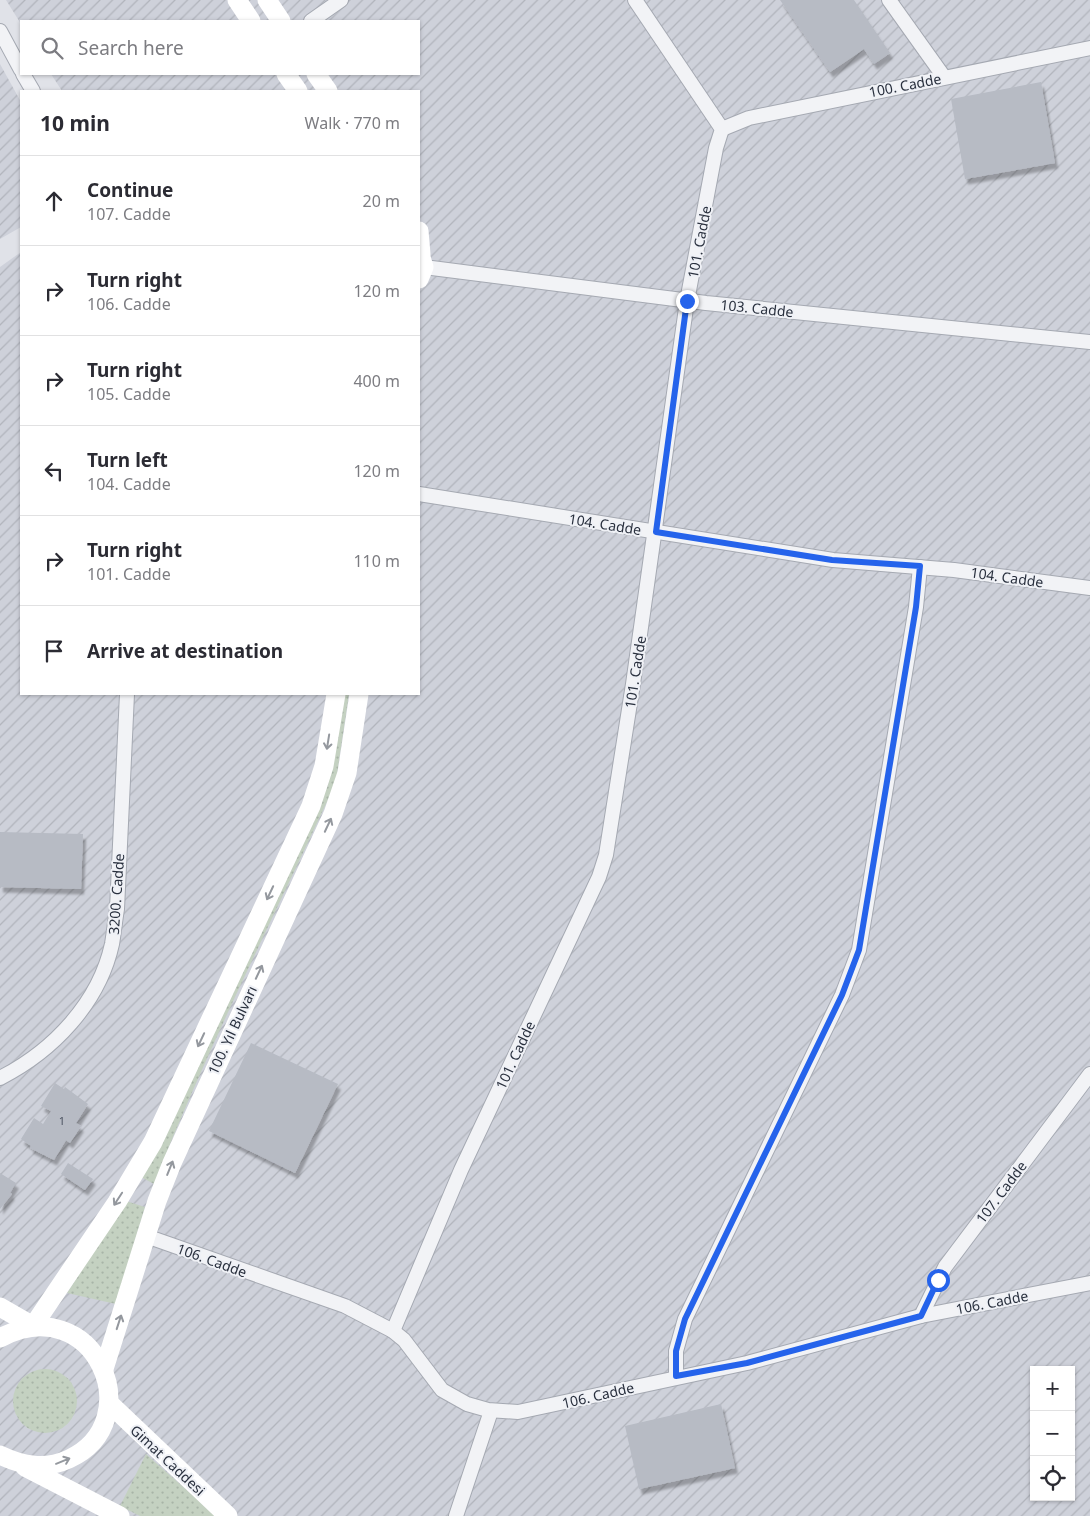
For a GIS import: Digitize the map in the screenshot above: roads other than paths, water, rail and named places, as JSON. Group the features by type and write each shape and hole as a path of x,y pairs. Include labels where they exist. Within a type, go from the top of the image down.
{"main road":[{"path":"238,0 250,20"},
{"path":"267,0 280,20"},
{"path":"287,75 297,90"},
{"path":"317,75 327,90"},
{"name":"100. Yıl Bulvarı","path":"33,1326 117,1202 153,1142 311,806 324,766 336,695"},
{"name":"100. Yıl Bulvarı","path":"104,1369 157,1201 186,1130 343,789 359,695"},
{"path":"0,1306 33,1326"},
{"path":"0,1338 16,1330 33,1326 51,1327 67,1332 82,1341 95,1354 104,1369 108,1386 109,1403 104,1424 93,1441 77,1455 58,1464 38,1467 17,1463"},
{"name":"Gimat Caddesi","path":"109,1403 228,1516"},
{"path":"0,1455 120,1516"}],"street":[{"path":"312,20 341,0"},
{"path":"635,0 722,130"},
{"path":"889,0 944,77"},
{"path":"0,32 20,68"},
{"name":"100. Cadde","path":"722,130 749,118 1090,48"},
{"path":"24,75 32,90"},
{"name":"101. Cadde","path":"393,1331 461,1170 599,877 606,855 656,532 687,301 716,148 722,130"},
{"name":"103. Cadde","path":"420,266 687,301 1090,342"},
{"name":"104. Cadde","path":"420,494 832,560 920,566 1090,588"},
{"path":"676,1376 676,1351 685,1319 842,995 859,950 916,607 920,566"},
{"name":"3200. Cadde","path":"0,1078 31,1060 72,1022 90,998 112,944 116,909 127,695"},
{"name":"107. Cadde","path":"921,1316 945,1267 1090,1074"},
{"name":"106. Cadde","path":"146,1236 344,1306 393,1331 404,1340 442,1390 467,1404 492,1411 535,1410 676,1376 747,1363 921,1316 1090,1283"},
{"path":"456,1516 492,1411"}]}
